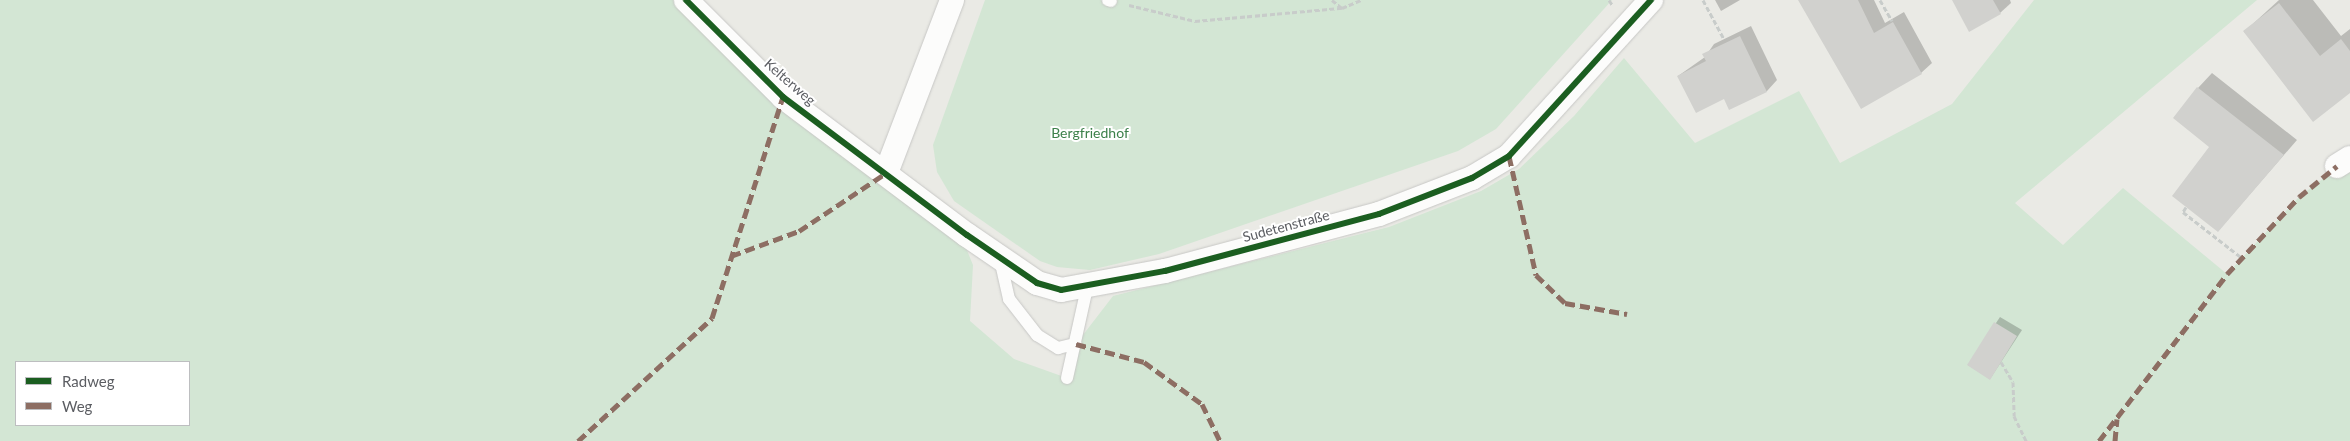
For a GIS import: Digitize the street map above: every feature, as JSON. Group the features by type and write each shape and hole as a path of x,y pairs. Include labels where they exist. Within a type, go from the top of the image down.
{"street":[{"name":"Kelterweg","path":"686,0 783,97 886,174"},
{"path":"886,174 952,0"},
{"name":"Sudetenstraße","path":"886,174 1037,283 1061,290 1087,288 1380,214 1472,178 1510,156 1651,0"}],"lane":[{"path":"999,257 1009,298 1037,335 1058,348 1076,344"},
{"path":"1067,378 1087,288"}],"path":[{"path":"1110,0 1196,21 1342,8 1361,0"},
{"path":"1332,0 1342,8"},
{"path":"1703,0 1724,39"},
{"path":"1880,0 1892,21"},
{"path":"2186,207 2183,212 2242,258"},
{"path":"2001,362 2013,382 2014,416 2026,441"}],"green space":[{"path":"0,0 675,0 964,243 973,265 970,321 1014,359 1067,378 1076,344 1113,296 1389,227 1481,191 1519,169 1574,116 1624,58 1695,143 1799,91 1840,163 1952,104 2034,0 2257,0 2015,203 2063,245 2123,188 2227,274 2299,197 2350,158 2350,441 0,441"},
{"name":"Bergfriedhof","path":"985,0 1612,0 1496,129 1458,151 1159,254 1090,270 1057,267 1040,261 954,201 937,172 933,145"}],"building":[{"path":"1798,0 1858,0 1874,33 1893,22 1922,74 1861,109"},
{"path":"1952,0 1993,0 2001,14 1969,32"},
{"path":"2279,3 2320,56 2341,39 2350,51 2350,93 2313,122 2243,31"},
{"path":"1740,36 1767,92 1729,110 1724,99 1696,113 1677,76 1706,61 1702,54"},
{"path":"2197,87 2284,155 2218,232 2172,196 2209,147 2173,118"},
{"path":"1994,322 2017,336 1990,380 1967,365"}],"marked path":[{"path":"578,441 712,318 783,97"},
{"path":"1509,156 1536,275 1565,303 1627,314"},
{"path":"2099,441 2227,274 2299,197 2337,166"},
{"path":"731,256 799,231 886,173"},
{"path":"1076,344 1144,362 1202,404 1220,441"},
{"path":"2115,441 2117,419"}],"cycle path":[{"path":"686,0 783,97 967,235 1037,283 1061,290 1165,271 1379,214 1472,178 1509,156 1651,0"}]}
